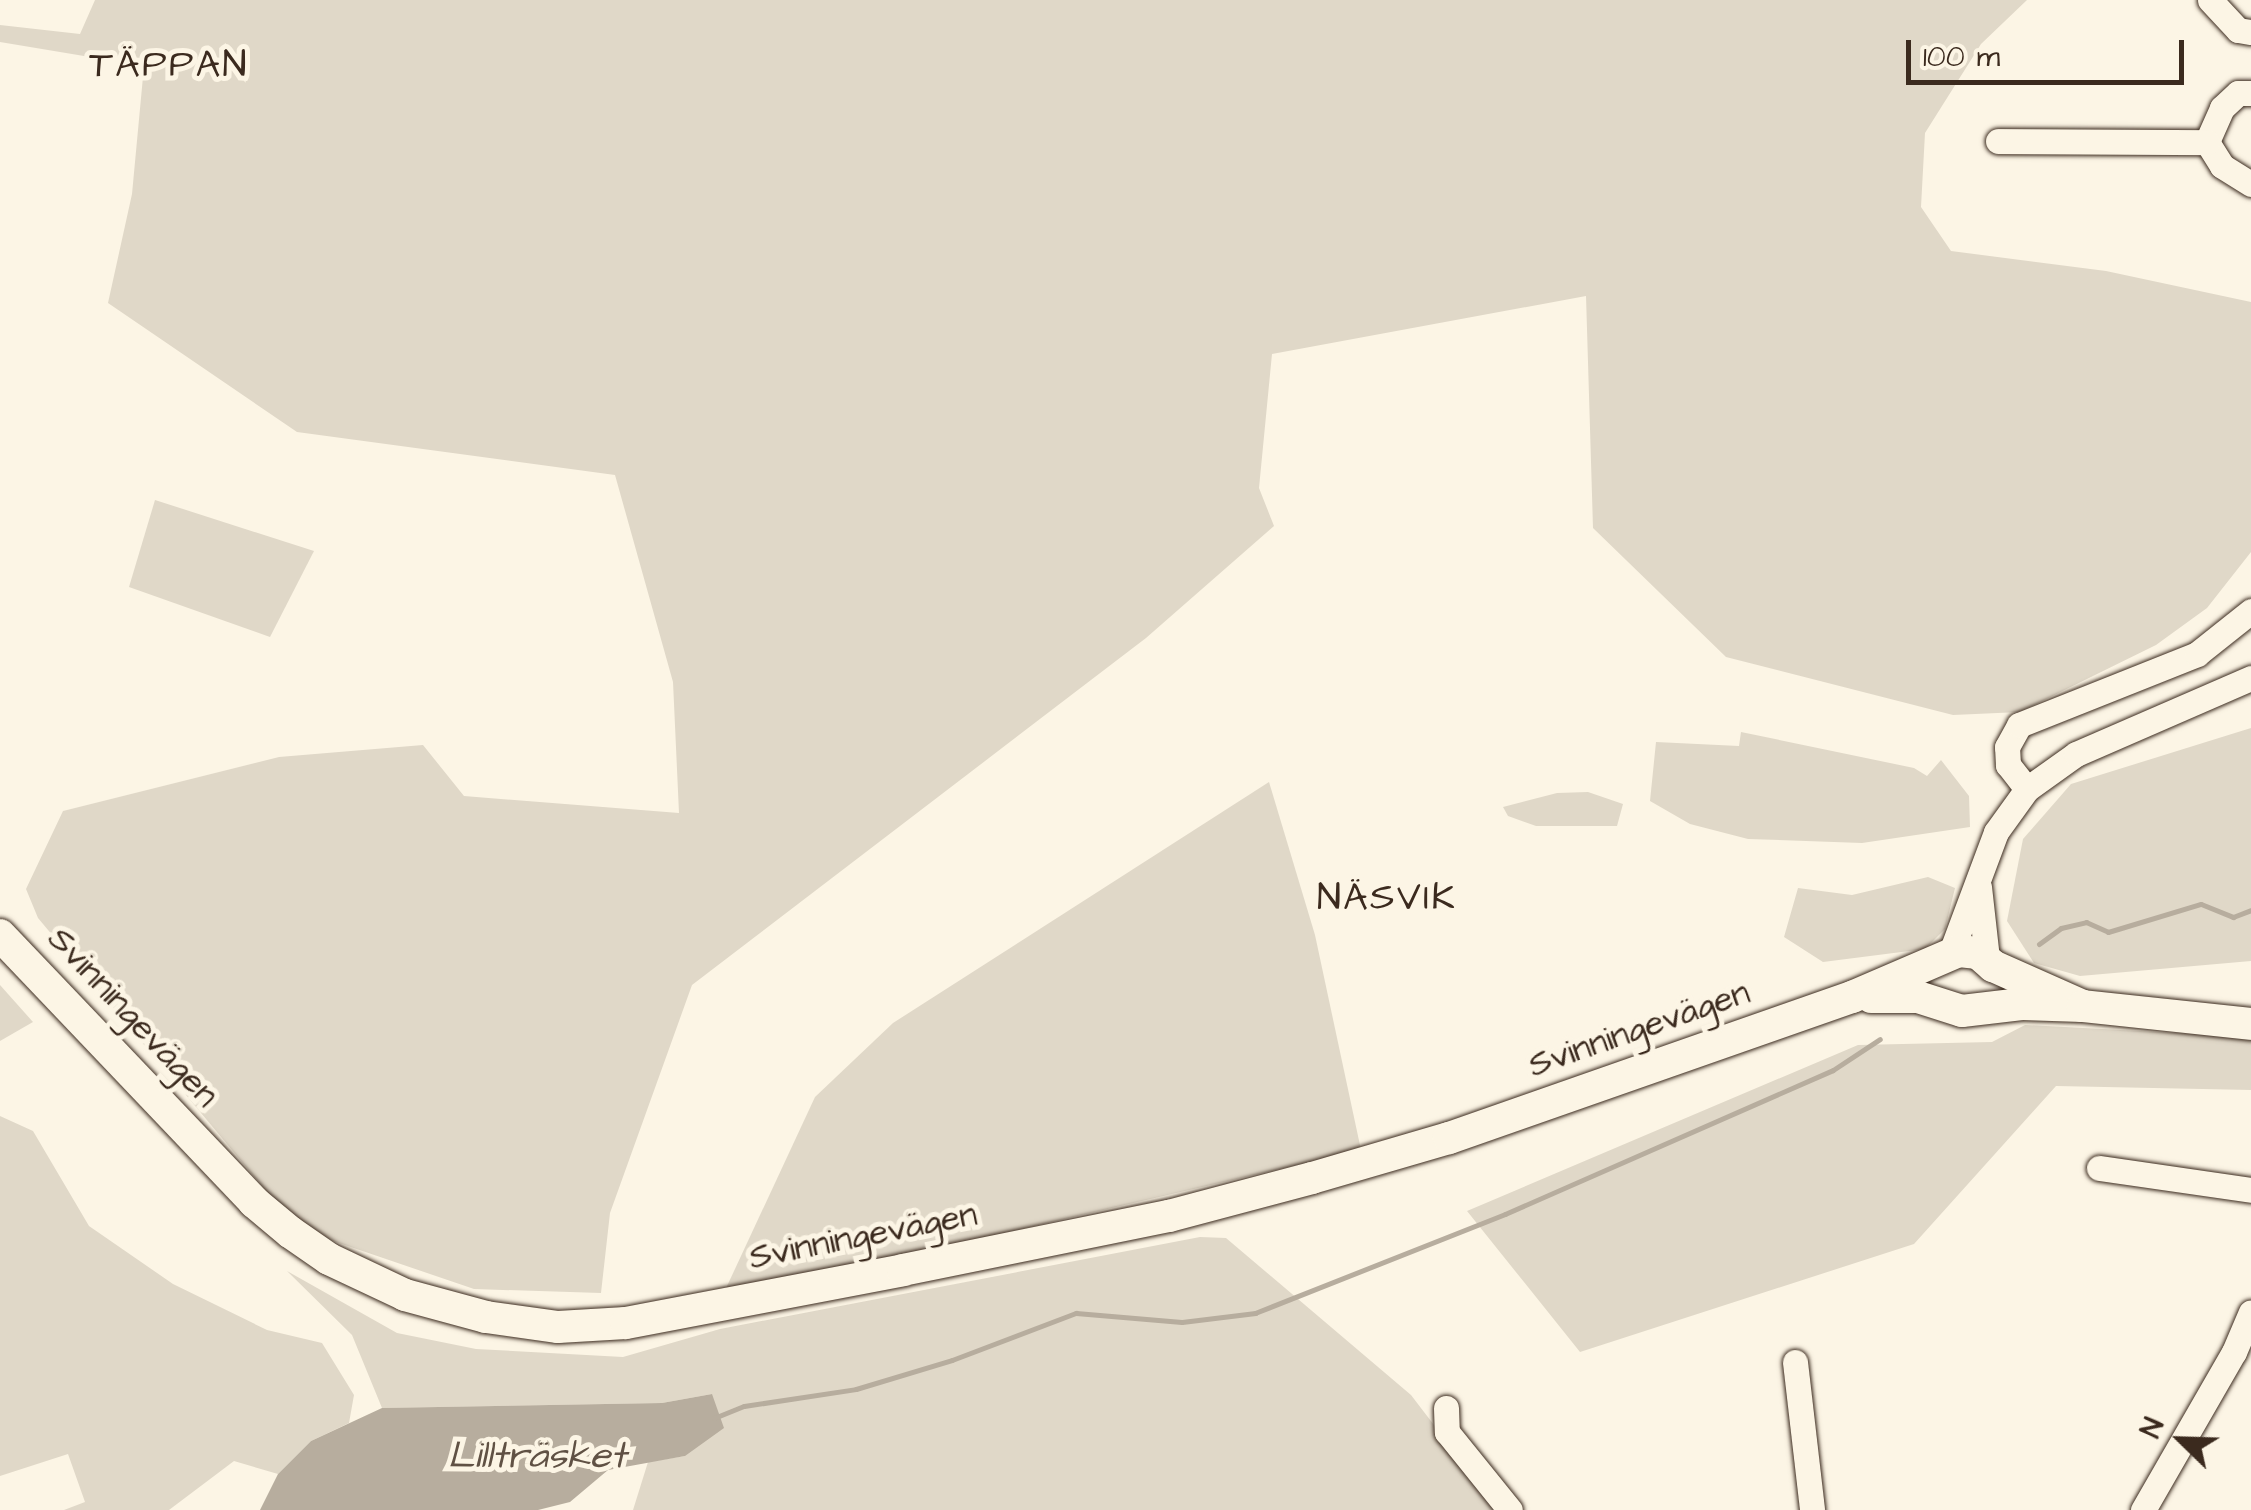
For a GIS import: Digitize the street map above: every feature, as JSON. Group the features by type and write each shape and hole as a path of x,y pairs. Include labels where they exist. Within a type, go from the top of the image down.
{"main road":[{"name":"Svinningevägen","path":"0,935 254,1202 290,1232 329,1259 404,1295 486,1317 558,1327 626,1323 1187,1211 1449,1138 1852,997 1969,950 2083,1006 2114,1013 2251,1024"},
{"path":"1946,958 1936,979 1946,1004"},
{"path":"1980,1008 1996,986 1990,962"},
{"name":"Svinningevägen","path":"1852,997 1918,997 1962,1011 2083,1006"}],"street":[{"path":"2210,0 2238,30 2251,32"},
{"path":"2207,142 2222,108 2238,93 2251,94"},
{"path":"1998,141 2207,142"},
{"path":"2207,142 2222,166 2251,184"},
{"path":"2027,789 2008,765 2006,747 2020,725 2197,654 2251,611"},
{"path":"1946,958 1996,832 2027,789 2076,754 2251,678"},
{"path":"1979,882 1990,962"},
{"path":"2098,1168 2251,1190"},
{"path":"2144,1510 2234,1352 2251,1312"},
{"path":"1795,1362 1812,1510"},
{"path":"1446,1408 1447,1432 1510,1510"}],"shaded area":[{"path":"95,0 2027,0 1981,44 1925,133 1921,207 1951,251 2106,271 2251,302 2251,552 2207,608 2156,645 2020,712 1953,715 1726,657 1593,528 1586,296 1272,354 1259,488 1274,526 1146,638 692,985 610,1213 601,1293 474,1289 298,1229 38,918 26,889 63,811 279,757 423,745 464,796 679,813 673,682 615,475 297,432 108,303 132,194 144,66 0,42 0,25 80,34"},
{"path":"155,500 314,551 270,637 129,587"},
{"path":"2251,728 2251,961 2080,976 2034,963 2007,921 2023,839 2071,784"},
{"path":"1741,732 1914,768 1927,776 1941,760 1969,796 1970,827 1862,843 1748,839 1690,824 1650,801 1656,742 1739,746"},
{"path":"1269,782 1315,935 1361,1150 721,1299 815,1097 893,1023"},
{"path":"1588,792 1623,804 1617,826 1536,826 1508,816 1503,807 1557,793"},
{"path":"1928,877 1955,888 1945,929 1925,949 1823,962 1784,937 1798,888 1852,895"},
{"path":"0,985 33,1022 0,1041"},
{"path":"2025,1025 2251,1037 2251,1090 2056,1086 1914,1244 1580,1352 1467,1211 1858,1045 1992,1042"},
{"path":"0,1116 33,1131 89,1226 173,1284 267,1330 322,1343 354,1395 349,1423 311,1441 278,1474 234,1461 169,1510 64,1510 85,1502 68,1454 0,1476"},
{"path":"1200,1237 1226,1238 1411,1395 1499,1510 633,1510 648,1462 685,1456 712,1394 662,1403 382,1408 352,1335 287,1271 397,1333 476,1349 623,1357 720,1329"}],"water":[{"name":"Lillträsket","path":"712,1394 724,1428 685,1456 608,1470 570,1502 538,1510 260,1510 278,1474 311,1441 382,1408 662,1403"}],"waterway":[{"path":"2039,944 2061,928 2086,922 2108,932 2201,904 2233,917 2251,910"},
{"path":"714,1418 744,1406 856,1389 952,1360 1076,1313 1182,1322 1255,1313 1505,1214 1833,1070 1880,1039"}],"district":[{"name":"TÄPPAN","path":"169,66"},
{"name":"NÄSVIK","path":"1387,899"}]}
